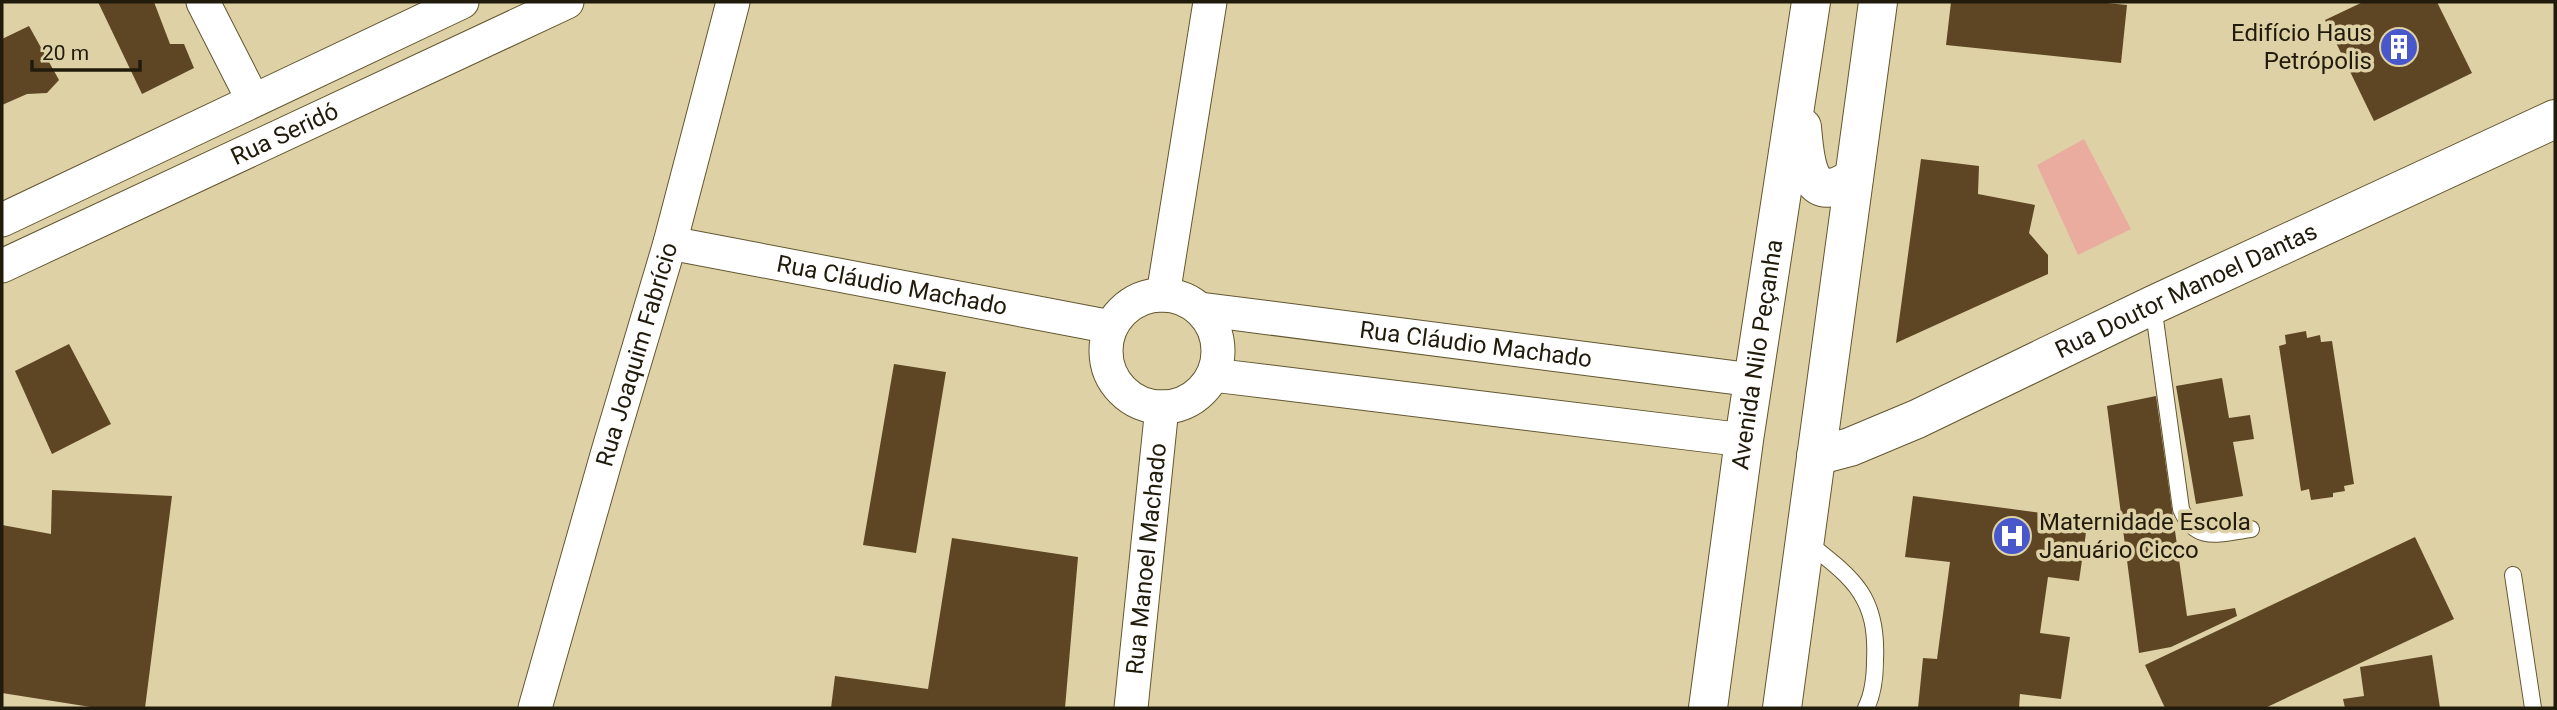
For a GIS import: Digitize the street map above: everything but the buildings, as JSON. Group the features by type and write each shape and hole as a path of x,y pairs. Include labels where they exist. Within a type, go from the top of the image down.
{"main road":[{"path":"1782,708 1878,2"},
{"path":"1810,13 1801,113 1807,170 1811,178 1824,187 1836,188 1854,177"},
{"name":"Avenida Nilo Peçanha","path":"1708,708 1744,440 1810,13"},
{"name":"Rua Doutor Manoel Dantas","path":"1816,456 1850,447 1905,424 2152,305 2555,119"}],"street":[{"path":"204,2 253,100"},
{"name":"Rua Seridó","path":"2,220 463,2"},
{"name":"Rua Seridó","path":"2,266 567,2"},
{"name":"Rua Joaquim Fabrício","path":"535,708 670,243 733,2"},
{"path":"1163,295 1210,2"},
{"name":"Rua Cláudio Machado","path":"670,243 1111,327"},
{"path":"1163,295 1183,298 1200,309 1212,326 1218,345 1217,360 1213,375 1192,398 1177,405 1161,407 1139,402 1121,389 1109,370 1106,348 1111,327 1124,310 1142,299 1163,295"},
{"name":"Rua Cláudio Machado","path":"1200,309 1753,380"},
{"path":"1213,375 1744,440"},
{"name":"Rua Manoel Machado","path":"1131,708 1161,407"}],"lane":[{"path":"2152,305 2180,509 2186,521 2205,535 2251,529"},
{"path":"1803,539 1846,574 1868,602 1876,643 1875,674 1866,708"},
{"path":"2513,575 2533,708"}],"shaded area":[{"path":"2084,139 2131,229 2078,255 2037,165"}],"place":[{"name":"Edifício Haus Petrópolis","path":"2399,47"},
{"name":"Maternidade Escola Januário Cicco","path":"2012,536"}]}
